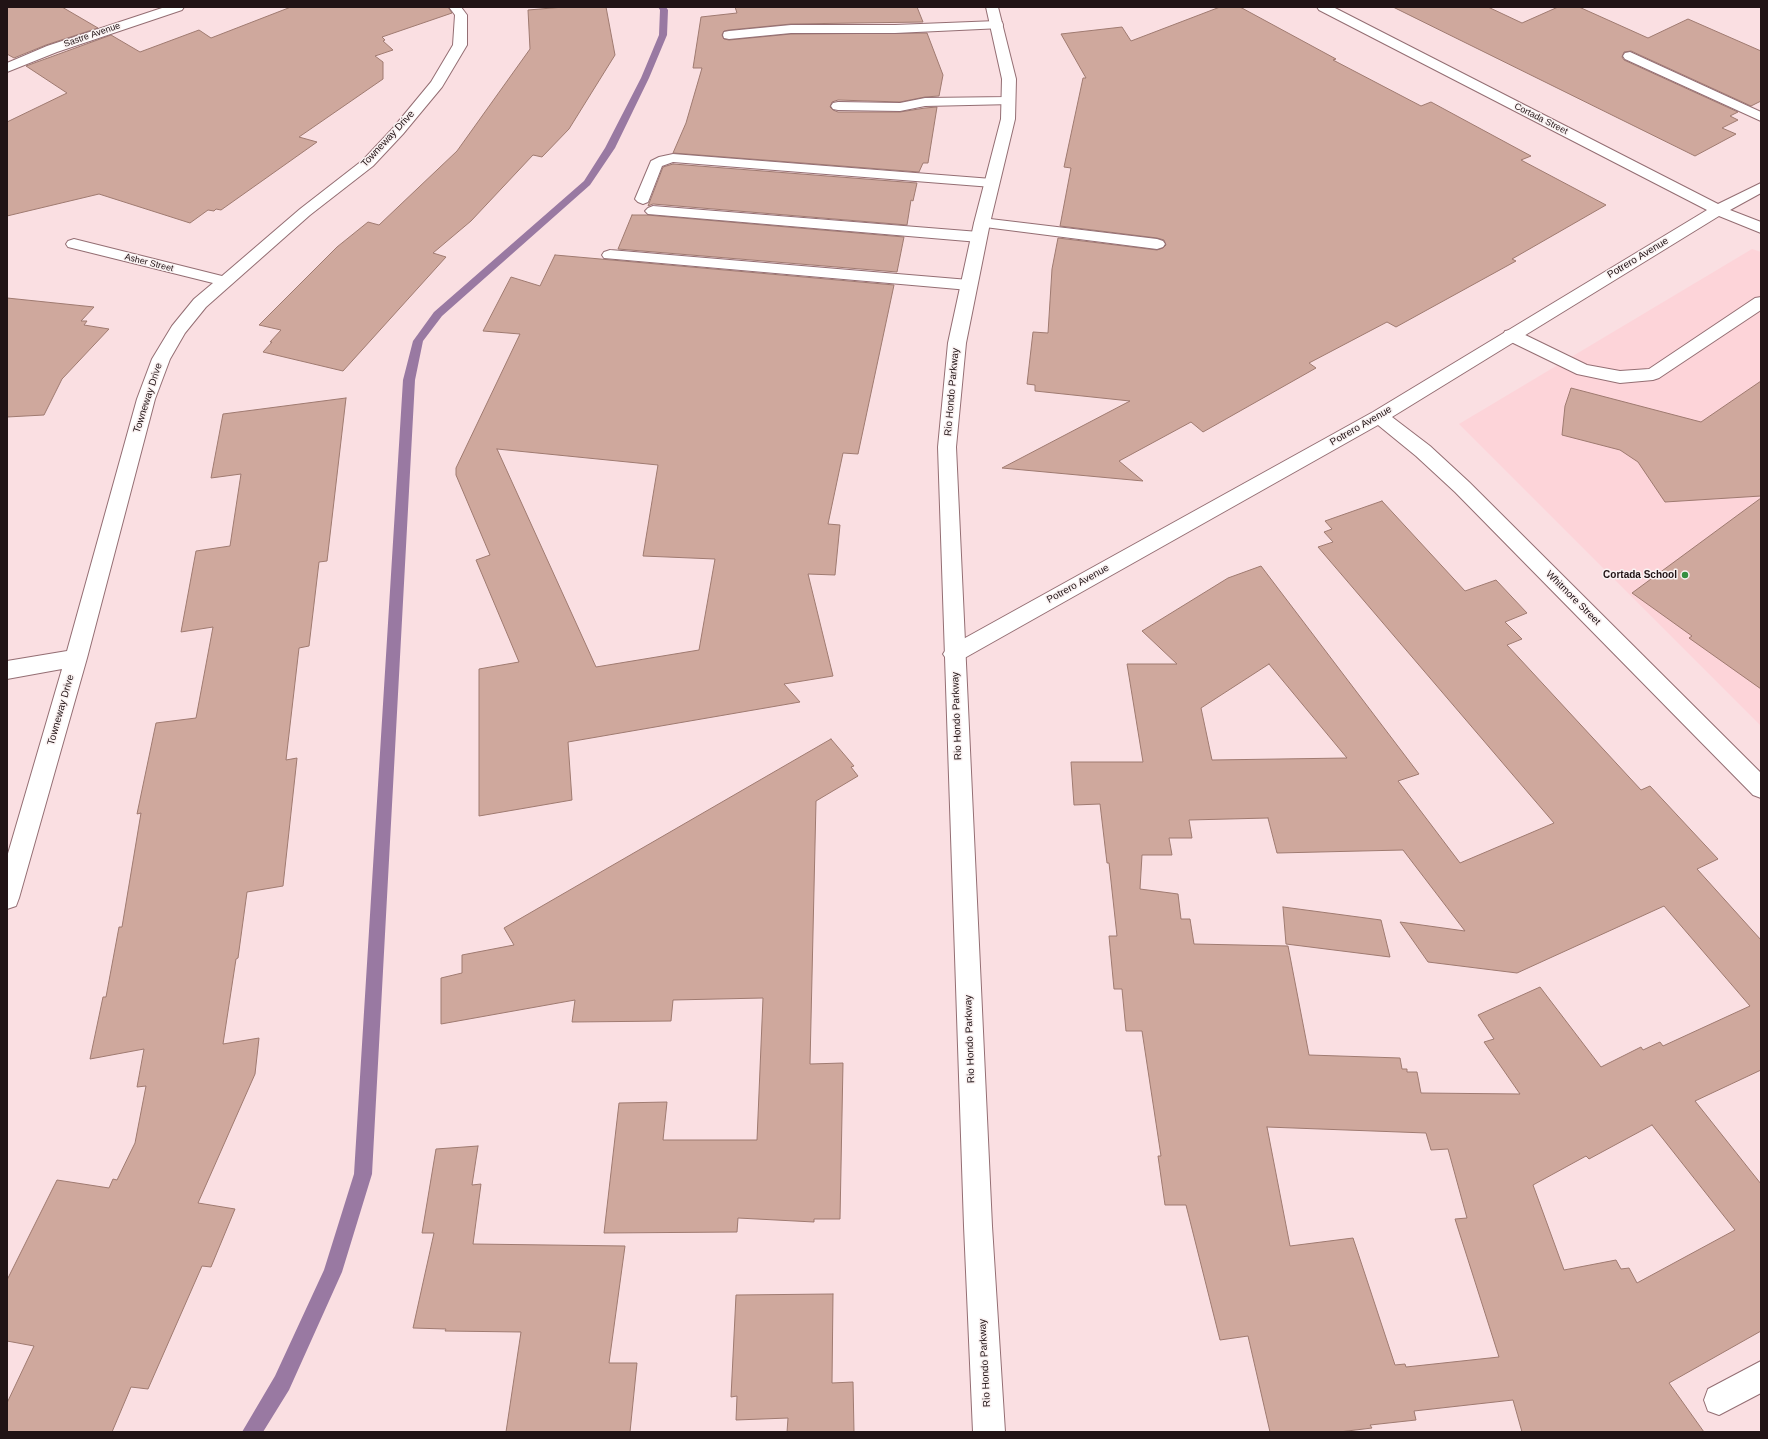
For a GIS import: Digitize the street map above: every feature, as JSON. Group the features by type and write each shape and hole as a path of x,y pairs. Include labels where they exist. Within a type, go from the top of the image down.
{"street":[{"name":"Sastre Avenue","path":"7,68 59,47 178,7"},
{"name":"Towneway Drive","path":"7,898 76,658 146,399 161,359 178,330 200,303 305,212 368,163 398,131 437,84 460,45 461,15 455,7"},
{"name":"Cortada Street","path":"1323,7 1718,210 1761,228"},
{"path":"728,35 791,29 895,29 994,16"},
{"name":"Rio Hondo Parkway","path":"989,1432 978,1226 954,654 947,447 957,343 981,230 1008,119 1009,79 994,16"},
{"path":"1630,56 1761,117"},
{"path":"838,106 900,107 925,102 1008,101"},
{"path":"642,199 656,164 673,158 992,183"},
{"name":"Potrero Avenue","path":"954,654 1379,416 1718,210 1761,187"},
{"path":"653,211 981,230 1157,244"},
{"name":"Asher Street","path":"74,244 224,281"},
{"path":"610,255 969,285"},
{"path":"1511,335 1583,370 1620,378 1654,374 1761,302"},
{"name":"Whitmore Street","path":"1379,416 1423,451 1462,487 1761,788"},
{"path":"7,670 76,658"},
{"path":"1719,1400 1761,1376"}],"shaded area":[{"name":"Cortada School","path":"1752,249 1761,252 1761,726 1459,424"}],"building":[{"path":"7,7 62,7 98,28 46,45 14,58 7,54"},
{"path":"291,7 448,7 452,13 382,37 385,40 383,41 393,50 375,56 383,62 383,79 299,137 317,142 221,210 208,210 190,223 99,194 7,216 7,122 67,93 26,66 111,35 140,52 199,30 211,38"},
{"path":"564,7 606,7 615,55 569,129 542,157 533,155 471,221 433,253 446,257 343,371 263,352 281,330 259,325 337,247 368,222 379,225 457,151 530,49 528,10"},
{"path":"735,7 917,7 923,22 791,24 729,30 724,31 722,35 724,39 729,40 791,34 927,33 943,75 939,96 900,102 838,100 832,102 830,107 838,112 900,112 937,107 928,163 923,163 919,172 673,153 686,123 702,68 693,68 701,17 737,13"},
{"path":"1220,7 1240,7 1336,59 1333,60 1421,106 1431,102 1531,156 1521,160 1606,205 1512,259 1516,261 1396,327 1387,322 1309,363 1316,368 1203,432 1191,422 1119,461 1143,481 1002,468 1130,401 1035,391 1035,385 1027,384 1033,332 1048,333 1052,269 1058,238 1157,250 1166,245 1164,240 1157,238 1060,226 1071,168 1064,167 1083,78 1086,78 1061,34 1122,27 1131,41"},
{"path":"1393,7 1488,7 1522,23 1558,7 1579,7 1648,38 1688,19 1761,51 1761,101 1751,106 1631,51 1624,52 1622,57 1624,60 1738,112 1730,116 1738,120 1722,128 1736,134 1695,156"},
{"path":"673,164 917,183 913,201 911,200 907,225 653,204 648,206 663,167"},
{"path":"632,215 647,215 904,237 897,272 618,249"},
{"path":"555,255 894,285 858,454 843,453 828,524 840,525 835,575 808,574 833,676 784,684 800,702 568,742 572,800 479,816 479,669 519,662 476,560 490,555 456,475 456,468 520,334 483,331 511,277 540,286","holes":["497,449 658,465 643,556 715,559 699,650 596,667"]},
{"path":"7,298 94,307 81,321 87,321 84,325 109,329 62,379 44,415 7,417"},
{"path":"1761,381 1761,496 1665,502 1638,462 1620,450 1562,435 1565,406 1571,388 1701,422"},
{"path":"346,398 327,561 319,562 309,646 299,648 286,760 297,758 283,886 247,892 238,958 236,959 223,1044 259,1038 255,1074 198,1203 235,1209 211,1267 202,1266 148,1389 131,1387 112,1432 7,1432 7,1403 34,1346 7,1341 7,1280 57,1180 109,1188 113,1179 117,1180 135,1143 146,1086 137,1087 144,1049 90,1059 103,997 106,997 119,927 122,927 141,813 137,814 156,723 196,718 213,627 181,632 196,551 230,546 241,474 211,478 223,414"},
{"path":"1761,498 1761,689 1689,638 1692,636 1632,593"},
{"path":"1382,501 1465,591 1496,580 1527,613 1505,622 1522,639 1507,645 1641,790 1650,786 1718,859 1697,869 1761,940 1761,1070 1695,1101 1761,1184 1761,1331 1669,1383 1704,1432 1522,1432 1513,1400 1414,1411 1416,1420 1370,1425 1372,1428 1339,1432 1270,1432 1248,1336 1220,1340 1186,1205 1165,1205 1158,1156 1161,1156 1142,1031 1126,1031 1122,989 1114,989 1109,936 1117,936 1109,863 1107,863 1100,804 1074,805 1071,762 1143,762 1127,664 1177,664 1142,631 1228,578 1261,566 1419,774 1398,781 1460,863 1554,823 1318,547 1333,542 1324,532 1332,529 1325,521","holes":["1269,664 1347,758 1212,760 1201,708","1268,818 1277,853 1403,850 1465,931 1400,922 1428,962 1517,973 1664,906 1750,1006 1663,1046 1660,1042 1643,1050 1641,1047 1601,1067 1540,987 1478,1015 1494,1039 1484,1042 1520,1094 1421,1093 1417,1072 1407,1072 1407,1069 1402,1069 1400,1058 1309,1055 1288,946 1194,944 1190,919 1181,919 1178,894 1140,889 1142,855 1172,855 1169,838 1192,838 1189,820","1652,1125 1735,1230 1637,1283 1629,1268 1621,1269 1616,1260 1564,1270 1533,1185 1586,1156 1589,1159","1267,1127 1426,1133 1431,1150 1448,1149 1467,1218 1455,1219 1499,1357 1406,1367 1405,1364 1395,1365 1353,1238 1290,1246"]},
{"path":"831,739 854,766 851,767 858,776 816,801 810,1064 843,1063 840,1219 814,1219 814,1222 738,1218 737,1232 604,1233 619,1103 667,1102 663,1140 757,1140 763,998 673,1000 671,1021 572,1022 575,1000 441,1024 441,978 462,973 462,955 514,945 504,928"},
{"path":"1283,907 1381,920 1390,957 1286,944"},
{"path":"478,1146 472,1185 481,1184 473,1244 625,1246 609,1363 637,1363 630,1432 506,1432 521,1332 445,1331 446,1329 413,1328 434,1233 422,1233 436,1149"},
{"path":"833,1294 832,1383 853,1382 854,1432 787,1432 788,1418 736,1420 737,1396 731,1397 736,1295"}],"waterway":[{"path":"252,1432 282,1383 333,1272 363,1174 409,380 418,341 438,314 587,183 610,148 645,78 663,35 664,10 662,7"}],"place":[{"name":"Cortada School","path":"1685,575"}]}
